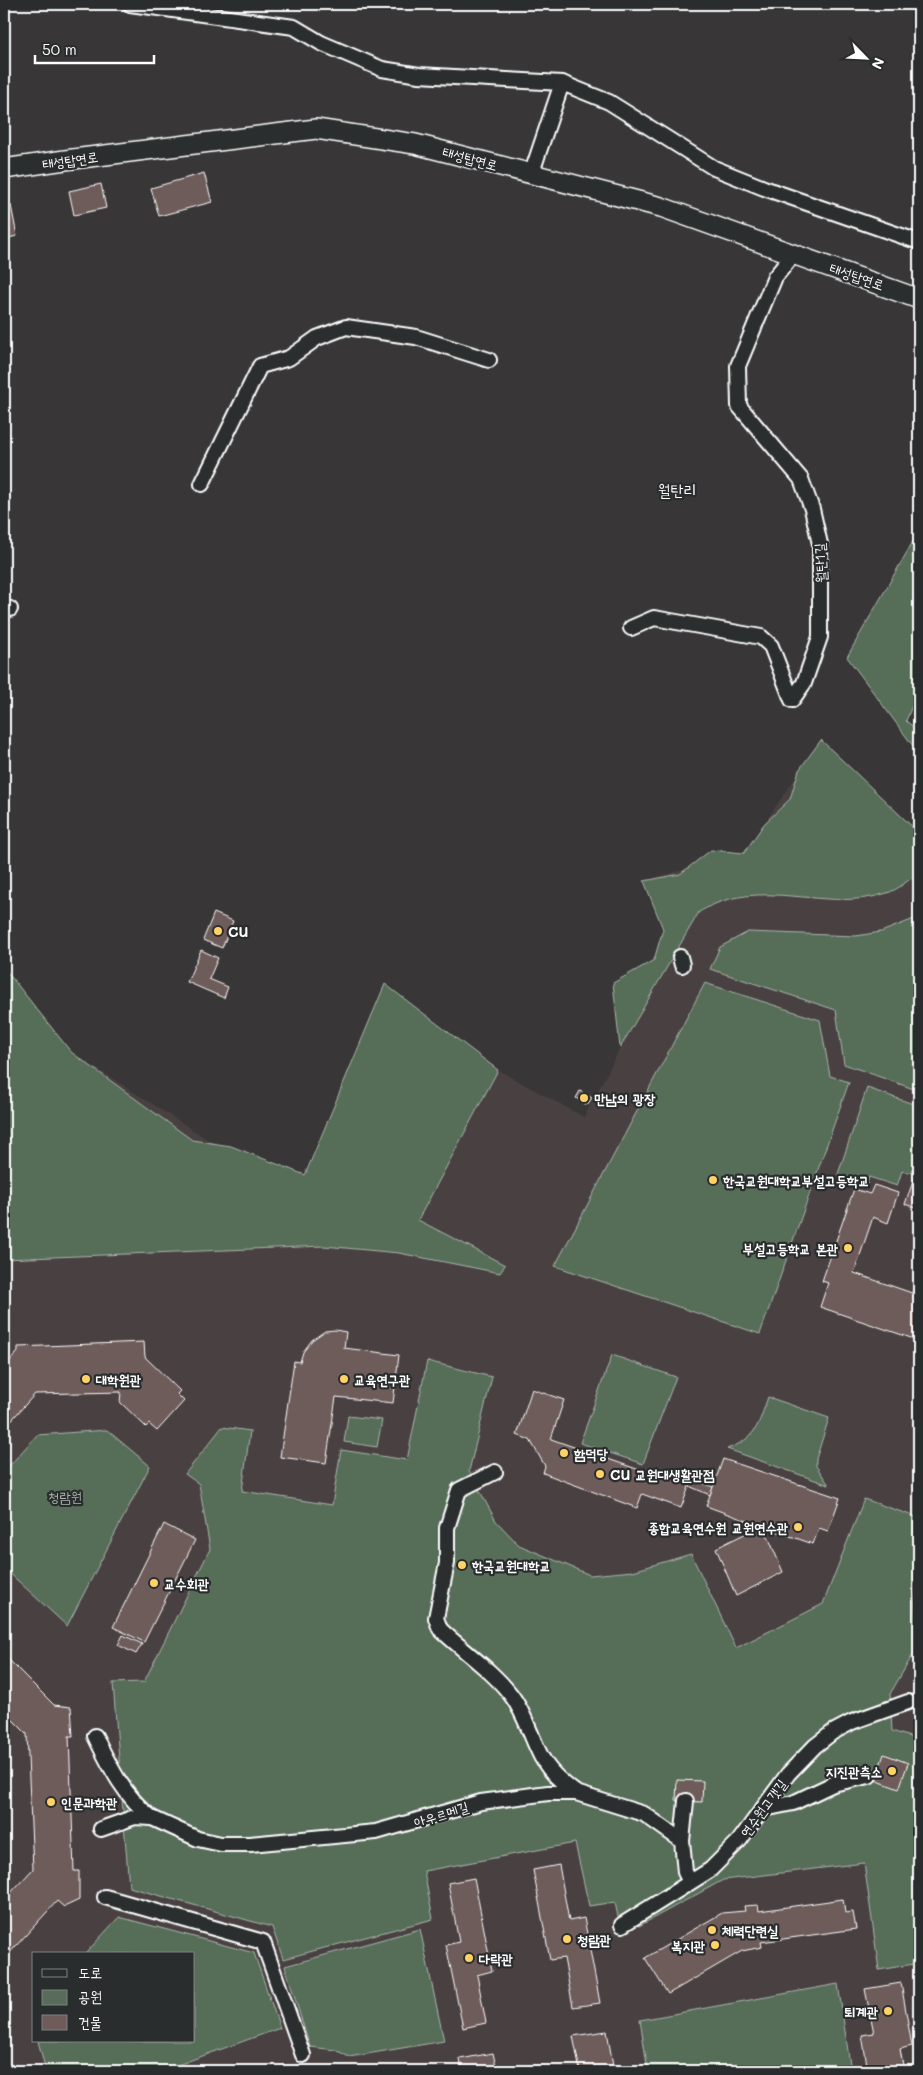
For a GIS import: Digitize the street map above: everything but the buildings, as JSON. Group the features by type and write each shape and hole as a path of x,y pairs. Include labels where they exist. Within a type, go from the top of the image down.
{"main road":[{"name":"태성탑연로","path":"4,170 65,160 316,129 415,144 661,207 919,299"}],"street":[{"path":"130,4 294,27 321,43 382,68 419,75 562,83 609,102 714,168 764,188 919,242"},
{"path":"531,175 562,83"},
{"name":"월탄1길","path":"631,628 654,618 761,637 771,646 792,700 804,683 820,637 820,544 812,509 801,479 739,406 738,366 775,277 794,254"},
{"path":"202,484 260,366 289,358 317,338 346,327 416,338 489,360"},
{"path":"495,1472 459,1490 455,1499 448,1528 447,1563 436,1618 440,1629 510,1693 522,1710 545,1764 553,1774 576,1793"},
{"name":"연수원고갯길","path":"622,1925 710,1870 739,1841 788,1774 815,1746 833,1732 852,1722 908,1702"},
{"name":"아우르메길","path":"95,1736 125,1792 138,1807 152,1818 198,1839 221,1844 250,1844 376,1832 481,1802 521,1796 576,1793 644,1814 682,1841"},
{"path":"764,1809 792,1803 833,1784 869,1776"},
{"path":"686,1802 682,1841 685,1872 690,1882"},
{"name":"아우르메길","path":"101,1829 135,1817 152,1818"},
{"path":"105,1897 263,1942 303,2054"}],"shaded area":[{"name":"한국교원대학교","path":"821,740 919,832 919,2071 4,2071 4,968 71,1052 215,1144 231,1146 305,1175 385,984 498,1070 584,1117 620,1048 613,983 654,961 663,929 644,881 686,869 711,850 744,853"}],"green space":[{"path":"919,531 919,688 906,721 919,731 919,754 847,657"},
{"path":"821,740 919,833 919,873 891,892 864,898 746,896 722,901 699,912 620,1048 613,983 654,960 663,929 644,881 680,874 711,850 744,853 764,824 790,799 799,770"},
{"path":"919,917 919,1091 844,1064 836,1010 710,969 720,947 748,932 856,936 881,932"},
{"path":"4,968 71,1052 192,1140 231,1146 305,1175 385,984 498,1070 418,1220 505,1265 500,1273 399,1253 324,1246 4,1259"},
{"path":"705,983 820,1020 830,1076 849,1082 760,1334 555,1266"},
{"path":"867,1088 919,1106 919,1167 909,1173 902,1171 897,1186 869,1177 867,1184 838,1174"},
{"path":"612,1355 676,1377 643,1464 580,1443"},
{"path":"427,1361 492,1377 469,1471 496,1521 519,1545 590,1575 633,1571 691,1554 736,1648 823,1604 864,1499 919,1518 919,1568 913,1586 918,1646 890,1694 892,1731 919,1740 919,1963 879,1970 864,1863 723,1880 639,1926 618,1917 615,1902 589,1906 575,1843 424,1871 433,1919 283,1959 272,1927 129,1887 113,1683 144,1682 210,1549 199,1484 185,1474 222,1427 250,1431 242,1491 332,1505 341,1450 407,1460"},
{"path":"768,1397 829,1418 816,1459 816,1466 829,1485 727,1449 737,1445 751,1435 759,1423"},
{"path":"348,1416 382,1420 377,1447 344,1442"},
{"name":"청람원","path":"107,1430 150,1466 67,1626 4,1568 4,1472 37,1435"},
{"path":"119,1917 254,1953 280,2028 161,2071 46,2071 38,2042 195,2042 195,1952 87,1952"},
{"path":"420,1929 444,2041 349,2057 336,2050 310,2047 285,1966"},
{"path":"838,1984 851,2071 648,2071 640,2020"}],"place":[{"name":"CU","path":"218,931"},
{"name":"만남의 광장","path":"584,1098"},
{"name":"한국교원대학교부설고등학교","path":"713,1180"},
{"name":"부설고등학교 본관","path":"848,1248"},
{"name":"대학원관","path":"86,1379"},
{"name":"교육연구관","path":"344,1379"},
{"name":"함덕당","path":"564,1453"},
{"name":"CU 교원대생활관점","path":"600,1474"},
{"name":"종합교육연수원 교원연수관","path":"798,1527"},
{"name":"한국교원대학교","path":"462,1565"},
{"name":"교수회관","path":"154,1583"},
{"name":"지진관측소","path":"892,1771"},
{"name":"인문과학관","path":"51,1802"},
{"name":"체력단련실","path":"712,1930"},
{"name":"청람관","path":"567,1939"},
{"name":"복지관","path":"715,1945"},
{"name":"다락관","path":"469,1958"},
{"name":"퇴계관","path":"888,2011"}],"district":[{"name":"월탄리","path":"677,489"}]}
